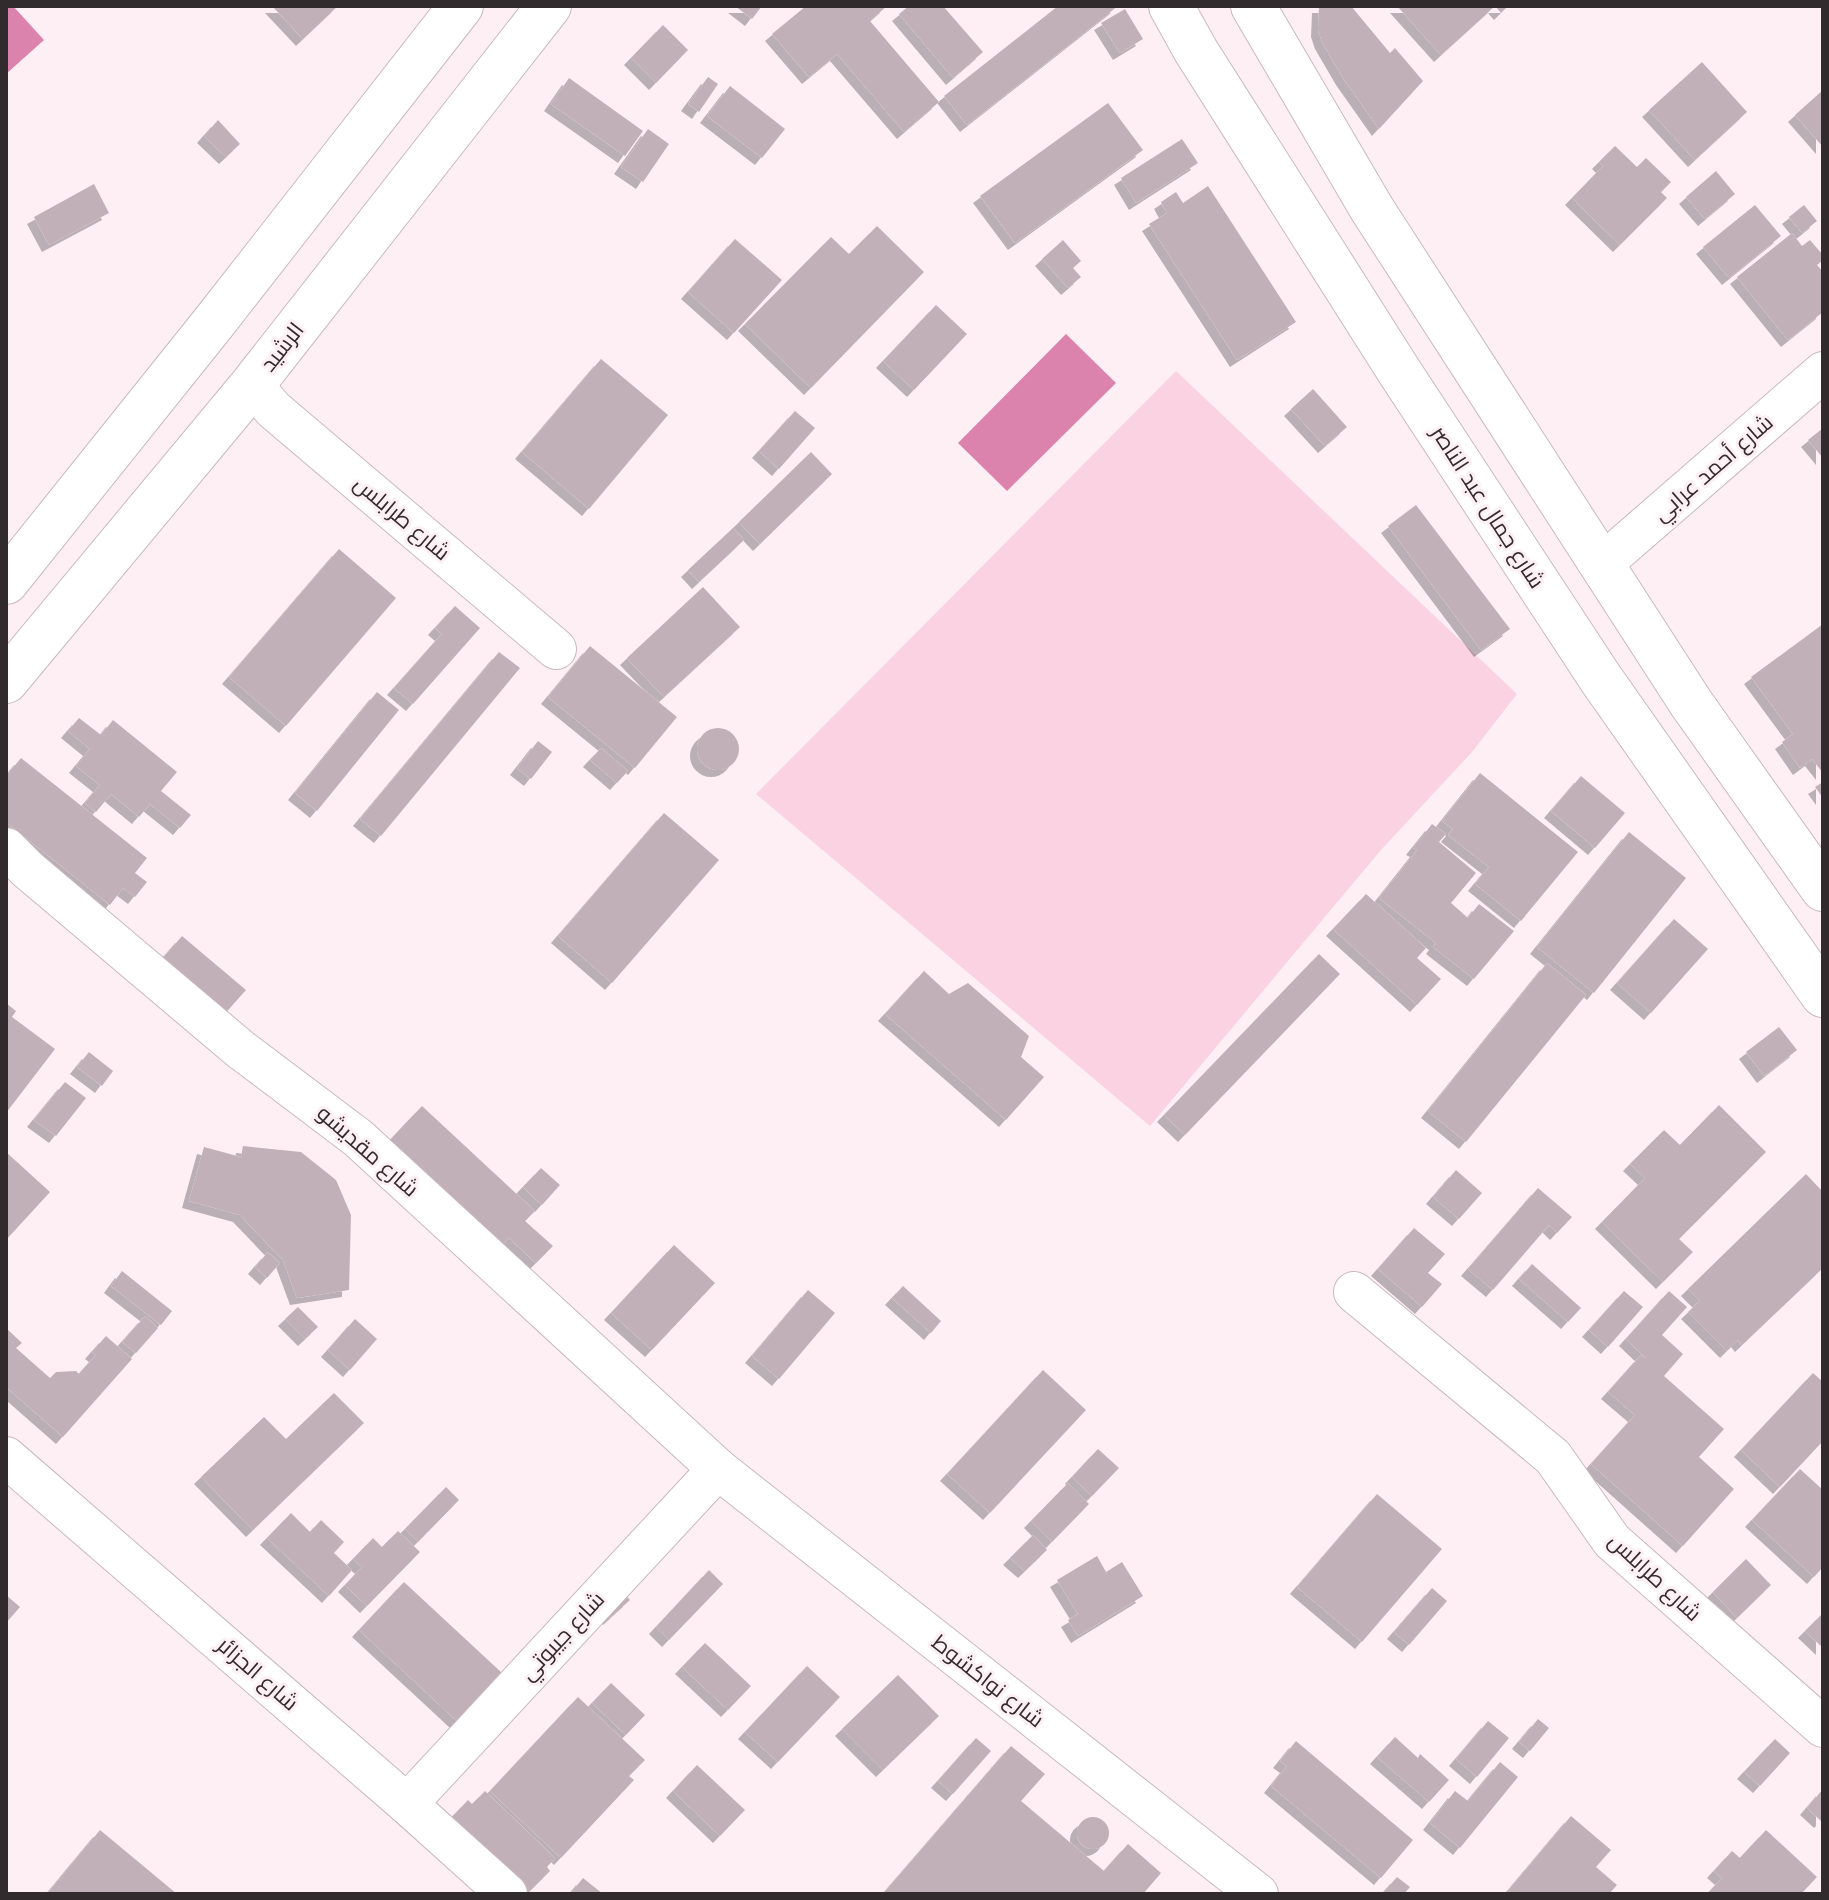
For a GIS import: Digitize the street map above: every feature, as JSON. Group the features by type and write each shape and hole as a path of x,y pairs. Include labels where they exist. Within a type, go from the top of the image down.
{"main road":[{"path":"6,582 461,6"},
{"name":"الرشيد","path":"6,681 252,385 549,6"},
{"name":"شارع جمال عبد الناصر","path":"1171,6 1196,51 1365,317 1601,679 1823,995"},
{"path":"1263,10 1372,209 1691,703 1823,889"}],"street":[{"name":"شارع أحمد عرابي","path":"1602,564 1823,372"},
{"name":"شارع طرابلس","path":"252,385 274,410 556,649"},
{"name":"شارع مقديشو","path":"6,848 240,1049 350,1131 718,1469"},
{"name":"شارع طرابلس","path":"1354,1292 1553,1457 1612,1541 1823,1727"},
{"name":"شارع الجزائر","path":"6,1457 507,1894"},
{"name":"شارع جيبوتي","path":"407,1804 718,1469"},
{"name":"شارع نواكشوط","path":"718,1469 1258,1894"}],"shaded area":[{"path":"6,6 13,6 44,40 6,74"},
{"path":"1066,334 1116,383 1007,491 958,443"},
{"path":"1176,371 1517,694 1472,752 1381,850 1150,1126 756,794"}],"building":[{"path":"272,6 338,6 303,39"},
{"path":"735,6 762,6 752,19"},
{"path":"806,6 887,6 870,21 939,102 904,132 837,54 809,77 772,34"},
{"path":"909,6 943,6 983,52 953,78 899,14"},
{"path":"1058,6 1118,6 967,125 944,96"},
{"path":"1319,6 1351,6 1390,53 1395,48 1423,81 1379,129 1322,42 1318,30"},
{"path":"1397,6 1495,6 1441,55"},
{"path":"1495,6 1508,6 1501,13"},
{"path":"1125,9 1143,39 1120,53 1101,23"},
{"path":"663,25 688,50 656,83 631,58"},
{"path":"1702,62 1747,112 1695,160 1649,110"},
{"path":"708,77 718,84 699,112 688,104"},
{"path":"569,78 643,131 625,156 551,104"},
{"path":"730,86 785,129 762,158 707,116"},
{"path":"1823,90 1823,147 1795,115"},
{"path":"1108,103 1143,150 1015,243 980,196"},
{"path":"218,120 240,144 226,157 204,136"},
{"path":"648,129 669,144 643,182 621,167"},
{"path":"1182,139 1198,163 1136,203 1121,178"},
{"path":"1615,146 1637,167 1646,158 1671,182 1661,192 1667,198 1620,245 1572,198 1603,166 1599,162"},
{"path":"1716,171 1735,194 1705,219 1686,197"},
{"path":"94,184 109,213 49,245 34,217"},
{"path":"1208,186 1296,322 1237,360 1149,224 1167,213 1161,202 1176,192 1183,203"},
{"path":"1755,205 1781,236 1729,278 1703,247"},
{"path":"1804,205 1817,221 1802,233 1789,217"},
{"path":"877,226 924,272 811,388 745,324 831,237 849,254"},
{"path":"1792,233 1802,246 1810,240 1823,255 1823,260 1817,265 1823,272 1823,312 1788,340 1737,277"},
{"path":"735,239 782,280 734,333 688,292"},
{"path":"1063,240 1081,261 1073,268 1081,277 1068,288 1042,259"},
{"path":"936,305 967,334 914,390 883,361"},
{"path":"601,359 668,415 589,509 522,452"},
{"path":"1313,389 1347,427 1325,446 1291,409"},
{"path":"795,411 815,428 779,469 759,451"},
{"path":"1823,428 1823,458 1808,440"},
{"path":"811,452 832,474 760,544 739,522"},
{"path":"1416,505 1510,629 1481,650 1388,526"},
{"path":"733,528 744,540 699,582 688,570"},
{"path":"339,549 396,598 286,726 229,677"},
{"path":"703,587 740,627 664,697 627,658"},
{"path":"455,606 480,628 413,704 394,688 442,634 435,628"},
{"path":"1823,624 1823,773 1812,759 1800,768 1782,742 1793,734 1751,677"},
{"path":"590,646 677,717 635,768 548,697"},
{"path":"499,652 520,668 381,836 360,819"},
{"path":"377,692 399,710 317,811 295,793"},
{"path":"79,718 101,735 113,720 177,772 161,791 191,815 180,828 150,804 139,817 111,794 96,812 85,803 100,785 76,766 90,749 68,731"},
{"path":"718,728 733,734 739,749 733,764 718,770 703,764 697,749 703,734"},
{"path":"538,741 552,752 531,779 517,768"},
{"path":"601,748 628,771 617,783 590,760"},
{"path":"21,758 147,858 135,873 147,882 135,897 123,888 110,905 6,822 6,776"},
{"path":"1480,773 1578,852 1521,921 1475,884 1489,867 1448,835 1453,829 1442,821"},
{"path":"1581,776 1625,813 1595,848 1551,811"},
{"path":"1823,782 1823,798 1815,787"},
{"path":"664,813 719,860 612,983 558,936"},
{"path":"1432,824 1446,834 1439,842 1476,873 1451,903 1468,918 1479,904 1514,931 1474,979 1433,947 1436,943 1379,898 1417,850 1413,848"},
{"path":"1629,832 1686,878 1594,993 1537,947"},
{"path":"1366,894 1426,948 1417,958 1441,979 1417,1005 1333,929"},
{"path":"1674,919 1708,949 1651,1013 1617,983"},
{"path":"182,936 246,990 221,1018 158,964"},
{"path":"1319,954 1340,974 1185,1135 1164,1115"},
{"path":"1547,963 1586,995 1466,1142 1428,1111"},
{"path":"924,971 949,994 968,983 1029,1036 1021,1057 1044,1077 1006,1120 885,1014"},
{"path":"6,1003 16,1011 12,1017 55,1049 6,1113"},
{"path":"1779,1027 1797,1050 1764,1076 1746,1052"},
{"path":"89,1052 113,1071 102,1086 77,1067"},
{"path":"65,1082 86,1098 56,1136 34,1120"},
{"path":"1719,1105 1766,1152 1679,1239 1693,1252 1663,1282 1602,1222 1645,1178 1630,1164 1664,1130 1680,1145"},
{"path":"422,1106 535,1211 525,1221 553,1246 536,1263 509,1238 502,1245 389,1141"},
{"path":"243,1146 301,1152 336,1180 351,1215 349,1290 297,1298 283,1260 240,1215 189,1201 204,1147 241,1157"},
{"path":"6,1152 50,1192 6,1240"},
{"path":"541,1168 560,1185 542,1205 523,1187"},
{"path":"1456,1170 1482,1193 1459,1219 1433,1197"},
{"path":"1806,1174 1823,1192 1823,1268 1742,1345 1738,1340 1727,1351 1688,1312 1700,1301 1688,1289"},
{"path":"1538,1188 1572,1217 1557,1233 1549,1225 1493,1290 1468,1269"},
{"path":"1414,1228 1445,1254 1428,1273 1442,1284 1422,1307 1378,1269"},
{"path":"674,1245 715,1283 652,1350 611,1313"},
{"path":"268,1252 280,1263 267,1278 255,1267"},
{"path":"1532,1264 1581,1308 1568,1322 1519,1279"},
{"path":"122,1271 172,1311 161,1325 111,1286"},
{"path":"903,1286 941,1321 931,1333 892,1298"},
{"path":"808,1290 835,1313 779,1379 752,1356"},
{"path":"1624,1291 1643,1307 1608,1347 1589,1330"},
{"path":"1669,1291 1687,1307 1662,1335 1683,1354 1664,1376 1724,1429 1699,1457 1734,1489 1683,1546 1591,1464 1635,1415 1608,1392 1641,1355 1648,1360 1626,1339"},
{"path":"298,1307 318,1327 305,1339 285,1319"},
{"path":"145,1316 158,1328 136,1353 122,1342"},
{"path":"355,1319 377,1339 350,1370 328,1350"},
{"path":"6,1328 22,1343 16,1348 50,1378 56,1372 76,1371 79,1374 96,1355 92,1352 106,1336 132,1359 63,1437 6,1387"},
{"path":"1043,1370 1086,1410 990,1513 947,1474"},
{"path":"1813,1373 1823,1382 1823,1441 1780,1487 1741,1450"},
{"path":"334,1393 364,1423 253,1530 201,1477 264,1417 286,1439"},
{"path":"1098,1449 1119,1468 1092,1496 1072,1477"},
{"path":"1800,1469 1823,1490 1823,1567 1814,1577 1752,1520"},
{"path":"1068,1483 1089,1504 1052,1542 1031,1521"},
{"path":"446,1487 459,1500 418,1542 405,1529"},
{"path":"1377,1494 1442,1549 1362,1642 1297,1587"},
{"path":"291,1513 310,1532 321,1520 344,1542 334,1553 352,1570 329,1596 267,1538"},
{"path":"398,1531 420,1552 367,1606 345,1585 362,1567 353,1559 373,1538 382,1547"},
{"path":"1033,1535 1047,1550 1025,1571 1010,1558"},
{"path":"1097,1556 1106,1572 1122,1562 1143,1596 1078,1636 1068,1620 1078,1614 1057,1580"},
{"path":"1746,1559 1771,1585 1737,1618 1713,1592"},
{"path":"709,1570 723,1584 669,1640 656,1627"},
{"path":"404,1582 502,1673 457,1721 359,1630"},
{"path":"618,1587 630,1600 610,1618 599,1604"},
{"path":"1432,1588 1447,1601 1409,1645 1394,1632"},
{"path":"6,1595 20,1607 6,1623"},
{"path":"1823,1613 1823,1648 1805,1631"},
{"path":"705,1643 751,1686 728,1710 682,1667"},
{"path":"807,1666 840,1697 778,1762 745,1732"},
{"path":"898,1675 939,1716 883,1770 842,1729"},
{"path":"611,1683 645,1715 626,1735 592,1703"},
{"path":"578,1697 645,1760 629,1776 634,1780 561,1858 490,1791"},
{"path":"1538,1719 1549,1728 1530,1751 1519,1742"},
{"path":"1488,1721 1509,1738 1477,1777 1456,1759"},
{"path":"1395,1737 1449,1780 1429,1802 1377,1757"},
{"path":"976,1738 991,1751 953,1794 938,1781"},
{"path":"1775,1739 1790,1753 1760,1786 1744,1772"},
{"path":"1296,1741 1413,1840 1381,1878 1271,1786 1287,1766 1280,1761"},
{"path":"1011,1746 1045,1774 1021,1801 1104,1871 1128,1844 1161,1873 1143,1894 883,1894"},
{"path":"1500,1762 1518,1777 1460,1848 1430,1823 1455,1791 1468,1801"},
{"path":"697,1765 745,1810 720,1836 673,1791"},
{"path":"1823,1789 1823,1819 1821,1821 1807,1808"},
{"path":"485,1791 555,1858 547,1867 550,1871 529,1892 451,1818 468,1800 472,1804"},
{"path":"1571,1816 1611,1850 1596,1867 1617,1885 1609,1894 1511,1894 1508,1891"},
{"path":"1093,1817 1104,1822 1109,1833 1104,1844 1093,1849 1082,1844 1077,1833 1082,1822"},
{"path":"100,1830 177,1894 47,1894"},
{"path":"1766,1830 1817,1877 1801,1894 1707,1894 1722,1878 1714,1871 1732,1851 1740,1858"},
{"path":"1397,1877 1410,1887 1404,1894 1382,1894"},
{"path":"583,1878 603,1894 570,1894"}]}
